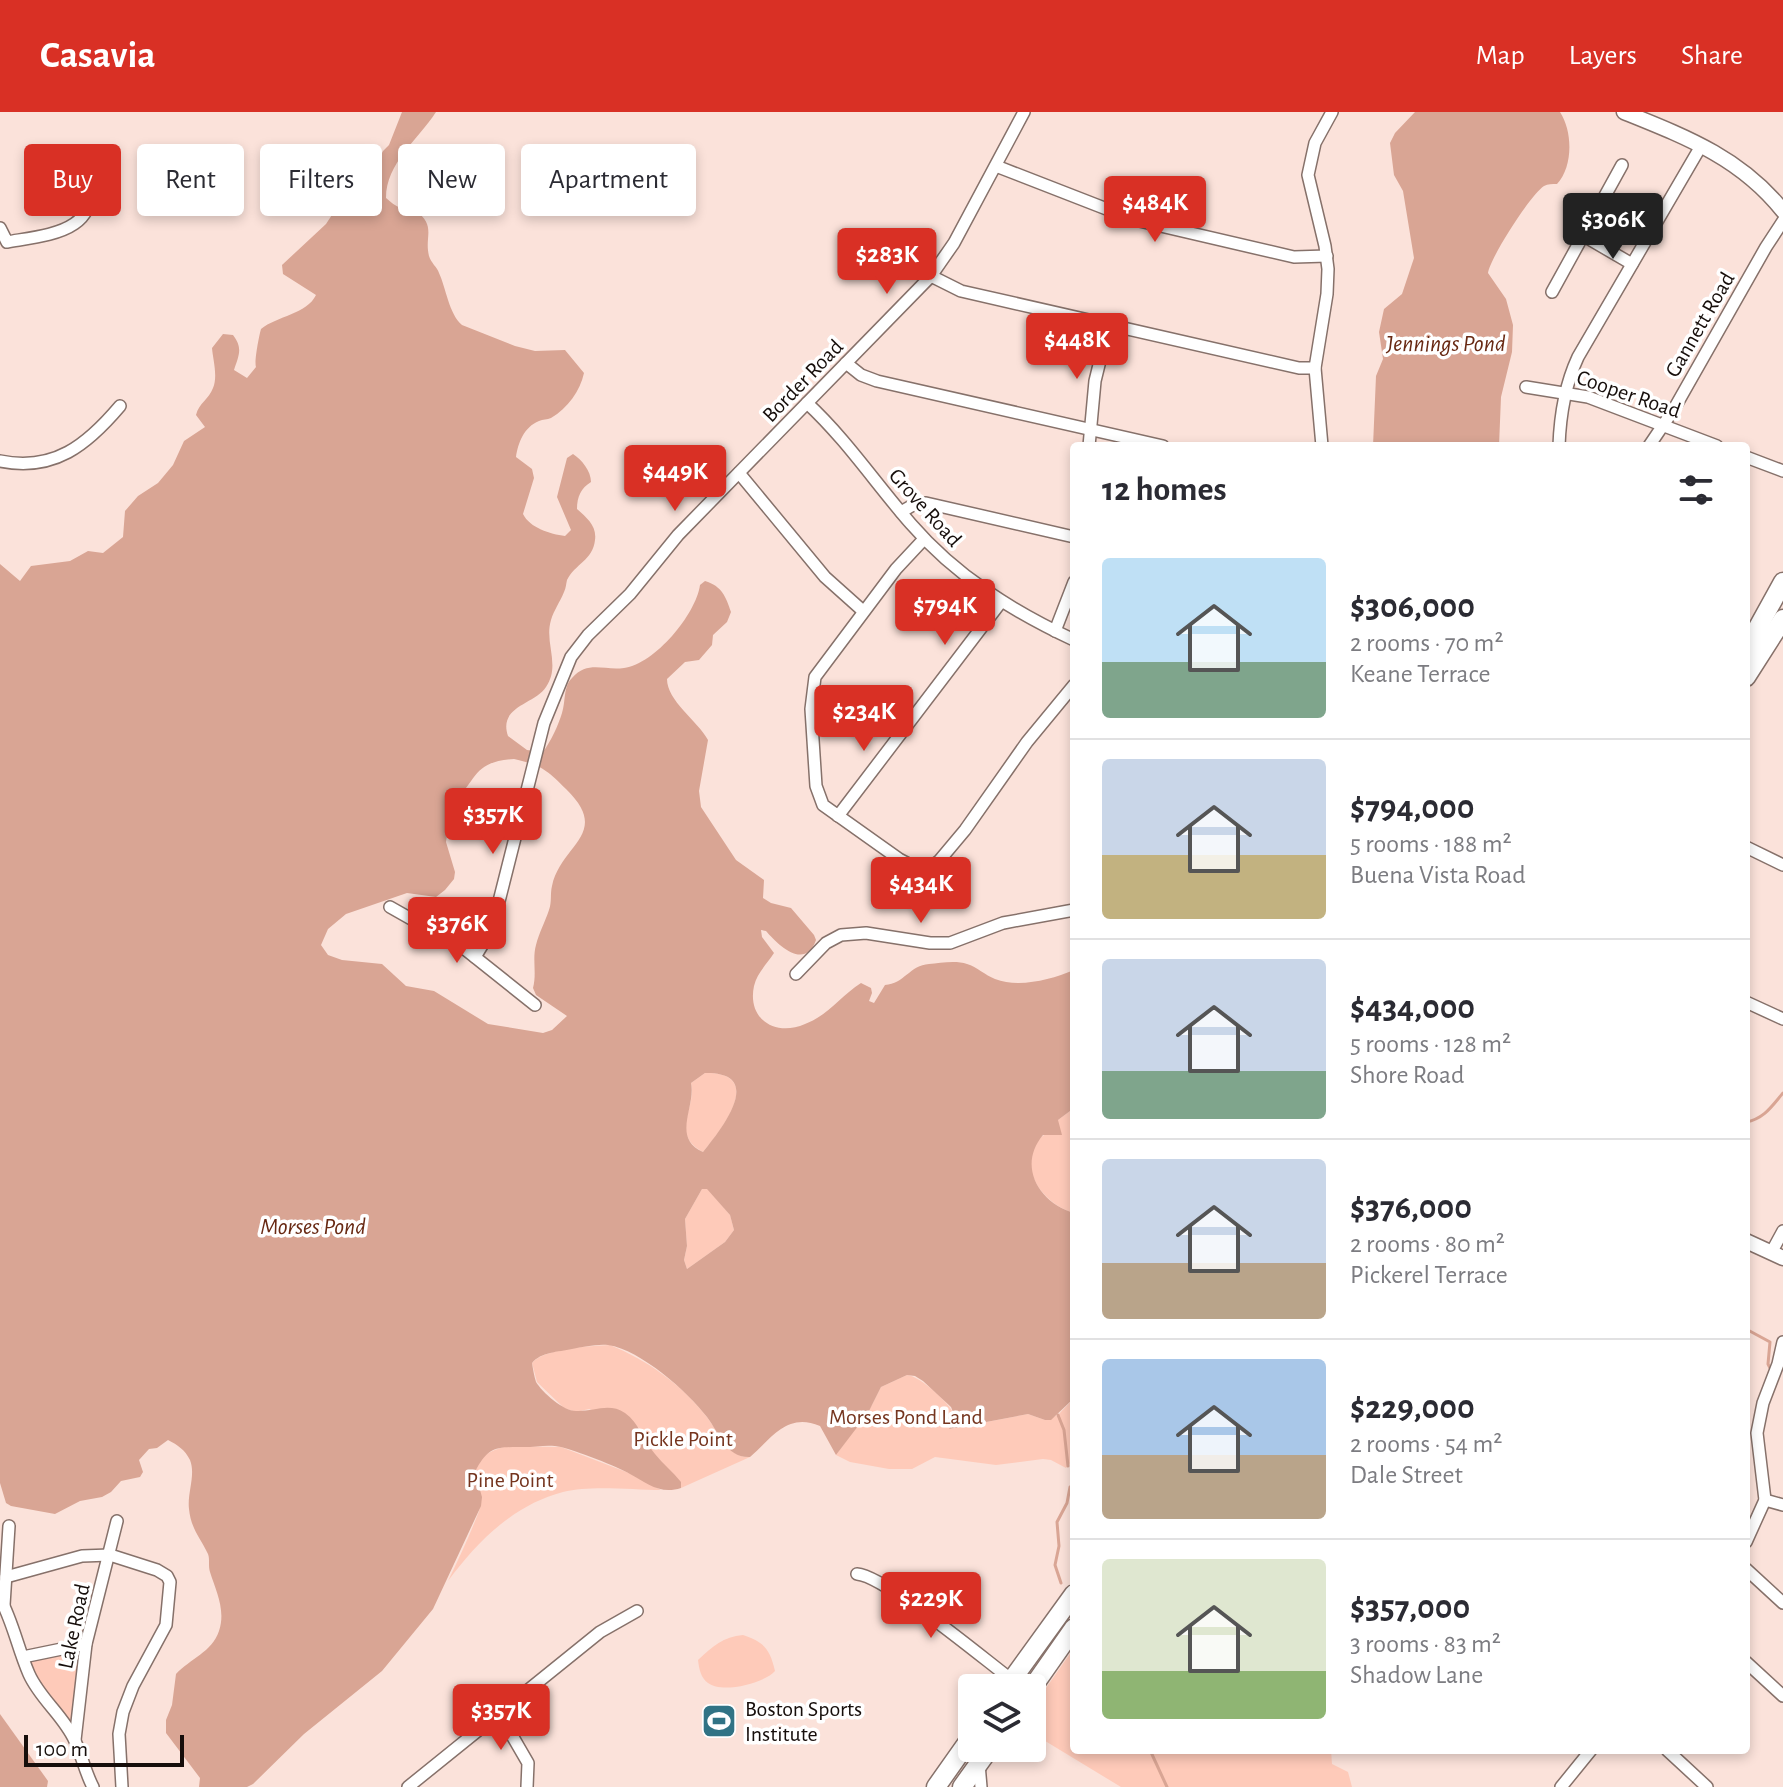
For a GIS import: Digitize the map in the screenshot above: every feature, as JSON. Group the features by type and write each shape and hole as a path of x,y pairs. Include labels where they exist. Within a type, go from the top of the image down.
{"highway":[{"path":"1750,642 1783,582"},
{"path":"1750,671 1783,619"},
{"path":"1016,1674 1070,1600"},
{"path":"1042,1674 1070,1634"},
{"path":"936,1787 958,1756"},
{"path":"962,1787 979,1762"}],"street":[{"name":"Border Road","path":"475,957 487,939 495,918 537,748 550,704 571,657 588,635 620,605 667,547 931,276 954,243 1024,112"},
{"path":"1322,442 1315,368 1327,294 1327,256 1308,175 1315,143 1332,112"},
{"path":"1624,112 1701,146 1747,173 1783,211"},
{"path":"1559,442 1566,391 1578,357 1701,146"},
{"path":"1552,292 1622,165"},
{"path":"996,166 1087,204 1153,225 1294,257 1327,256"},
{"path":"0,228 7,242 52,234 78,222 81,216"},
{"name":"Gannett Road","path":"1651,442 1677,404 1783,221"},
{"path":"1584,236 1632,264"},
{"path":"931,276 961,291 1299,368 1315,368"},
{"path":"1089,442 1097,370 1109,324"},
{"path":"846,363 861,375 877,381 1146,442"},
{"name":"Cooper Road","path":"1526,387 1566,391 1588,397 1707,442"},
{"name":"Grove Road","path":"807,403 924,539 950,563 1001,602 1070,638"},
{"path":"0,461 35,464 59,457 89,438 120,406"},
{"path":"1750,459 1783,471"},
{"path":"739,473 825,577 863,611"},
{"path":"901,512 913,505 926,503 1070,536"},
{"path":"924,539 896,569 815,677 811,694 819,799 908,865 928,869 939,861 965,830 1021,751 1070,690"},
{"path":"1055,631 1070,592"},
{"path":"838,816 1001,602"},
{"path":"1750,849 1783,865"},
{"path":"390,907 475,957 535,1005"},
{"path":"796,974 826,943 841,935 866,933 950,943 1003,923 1070,911"},
{"path":"1750,1004 1783,1019"},
{"path":"1750,1243 1777,1256 1783,1231"},
{"path":"1750,1533 1765,1500 1752,1442 1783,1342"},
{"path":"1765,1500 1783,1505"},
{"name":"Lake Road","path":"75,1740 86,1644 117,1521"},
{"path":"9,1526 2,1602 38,1690 75,1740 93,1787"},
{"path":"6,1577 82,1556 110,1555 167,1576 170,1582 166,1625 133,1686 123,1712 119,1734 122,1787"},
{"path":"1750,1573 1783,1603"},
{"path":"857,1574 868,1576 883,1585 941,1625 997,1674"},
{"path":"408,1787 600,1632 637,1611"},
{"path":"23,1657 86,1644"},
{"path":"1750,1666 1783,1696"},
{"path":"499,1713 528,1763 527,1787"},
{"path":"1561,1787 1588,1754"},
{"path":"1671,1754 1707,1787"},
{"path":"981,1787 983,1762"}],"green space":[{"path":"705,1073 723,1075 733,1082 736,1092 728,1118 703,1152 688,1137 686,1120 691,1083"},
{"path":"1070,1111 1070,1211 1046,1196 1031,1168 1034,1146 1058,1126 1058,1120"},
{"path":"702,1189 708,1189 730,1215 734,1230 725,1242 687,1269 684,1260 687,1246 685,1219"},
{"name":"Pickle Point","path":"610,1345 637,1358 674,1383 706,1416 729,1449 750,1457 681,1488 680,1482 653,1453 638,1427 589,1409 576,1412 564,1408 537,1382 532,1363 538,1358 568,1349"},
{"name":"Morses Pond Land","path":"907,1375 913,1377 943,1399 954,1413 956,1419 950,1429 1028,1414 1045,1420 1058,1415 1070,1402 1070,1463 1066,1468 1043,1459 996,1465 935,1457 912,1469 889,1469 850,1462 836,1455 872,1405 881,1387"},
{"name":"Pine Point","path":"507,1446 561,1447 629,1473 661,1490 586,1489 545,1498 498,1527 471,1552 448,1581 479,1511 481,1501 477,1466 491,1452"},
{"path":"743,1635 765,1647 775,1671 743,1686 723,1687 708,1683 701,1673 698,1660 719,1643"},
{"path":"86,1644 75,1740 23,1657"},
{"path":"1070,1654 1070,1754 1331,1754 1332,1764 1348,1772 1352,1787 1121,1787 1046,1741 1046,1688"}],"water":[{"name":"Morses Pond","path":"402,112 436,112 411,144 398,144 398,161 387,185 386,198 398,206 398,216 422,216 426,221 429,256 438,271 451,308 462,325 535,351 565,350 584,373 568,404 551,418 529,427 517,452 516,457 532,469 534,478 523,514 535,527 565,536 571,530 557,497 567,458 573,454 583,463 591,482 580,493 577,509 590,523 595,535 594,547 567,580 551,620 550,679 541,693 512,712 506,726 508,736 527,750 543,752 558,723 572,678 584,669 624,668 648,657 661,648 682,623 691,610 700,585 705,581 711,583 727,602 731,612 727,622 713,635 712,645 699,660 685,662 667,679 677,703 708,740 699,791 701,807 736,860 764,880 763,898 791,908 816,940 805,954 799,954 784,948 761,930 762,937 774,953 754,986 753,998 759,1016 783,1028 805,1024 820,1016 861,983 871,988 869,1001 874,1003 885,985 892,984 922,965 963,963 995,979 1014,983 1045,980 1070,971 1070,1111 1058,1120 1062,1135 1043,1135 1035,1147 1032,1171 1042,1192 1070,1211 1070,1402 1051,1420 1028,1414 949,1429 956,1419 951,1407 923,1381 907,1375 881,1387 868,1413 836,1455 820,1426 798,1422 781,1429 750,1457 735,1454 729,1449 688,1396 635,1355 603,1345 540,1357 532,1363 536,1382 548,1396 571,1410 613,1408 625,1413 655,1454 681,1482 681,1488 667,1490 654,1487 607,1463 556,1446 507,1447 489,1453 475,1472 482,1497 481,1506 433,1609 382,1671 304,1734 253,1784 247,1787 199,1787 200,1778 166,1733 176,1674 206,1650 216,1638 221,1623 221,1608 209,1570 209,1556 190,1516 192,1466 188,1456 168,1440 157,1448 149,1449 139,1460 143,1472 140,1477 121,1481 102,1497 80,1501 55,1514 11,1506 6,1503 0,1483 0,564 20,581 31,566 70,561 88,551 103,553 123,537 125,511 138,496 158,483 173,465 184,441 205,427 196,415 214,383 212,348 223,334 233,335 236,340 239,356 234,370 247,378 256,367 261,329 299,311 316,295 283,274 282,265 331,216 382,216 382,153 389,145","holes":["514,759 543,769 579,804 584,817 580,839 557,872 550,907 535,950 533,988 536,995 567,1016 552,1030 543,1033 488,1024 434,991 406,986 382,964 342,960 328,955 321,945 328,929 346,914 407,893 436,897 445,890 454,879 455,872 446,842 452,802 482,768","705,1073 723,1075 733,1082 736,1092 734,1104 703,1152 688,1139 686,1130 691,1083","702,1189 707,1189 730,1215 734,1230 725,1242 687,1269 684,1260 687,1246 685,1219"]},
{"name":"Jennings Pond","path":"1415,112 1560,112 1564,120 1569,149 1562,177 1557,184 1544,186 1530,201 1503,241 1488,273 1506,299 1513,325 1512,352 1501,397 1499,442 1373,442 1376,376 1383,359 1379,332 1384,309 1402,294 1414,258 1403,191 1394,175 1390,143"},
{"path":"0,1714 48,1781 47,1787 0,1787"}],"waterway":[{"path":"1750,1121 1763,1115 1783,1093"},
{"path":"1750,1331 1770,1342 1770,1368"},
{"path":"1058,1415 1064,1430 1068,1466"},
{"path":"1061,1583 1055,1565 1059,1546 1057,1522 1067,1503 1070,1487"},
{"path":"1152,1754 1167,1787"}],"place":[{"name":"Boston Sports Institute","path":"719,1721"}]}
